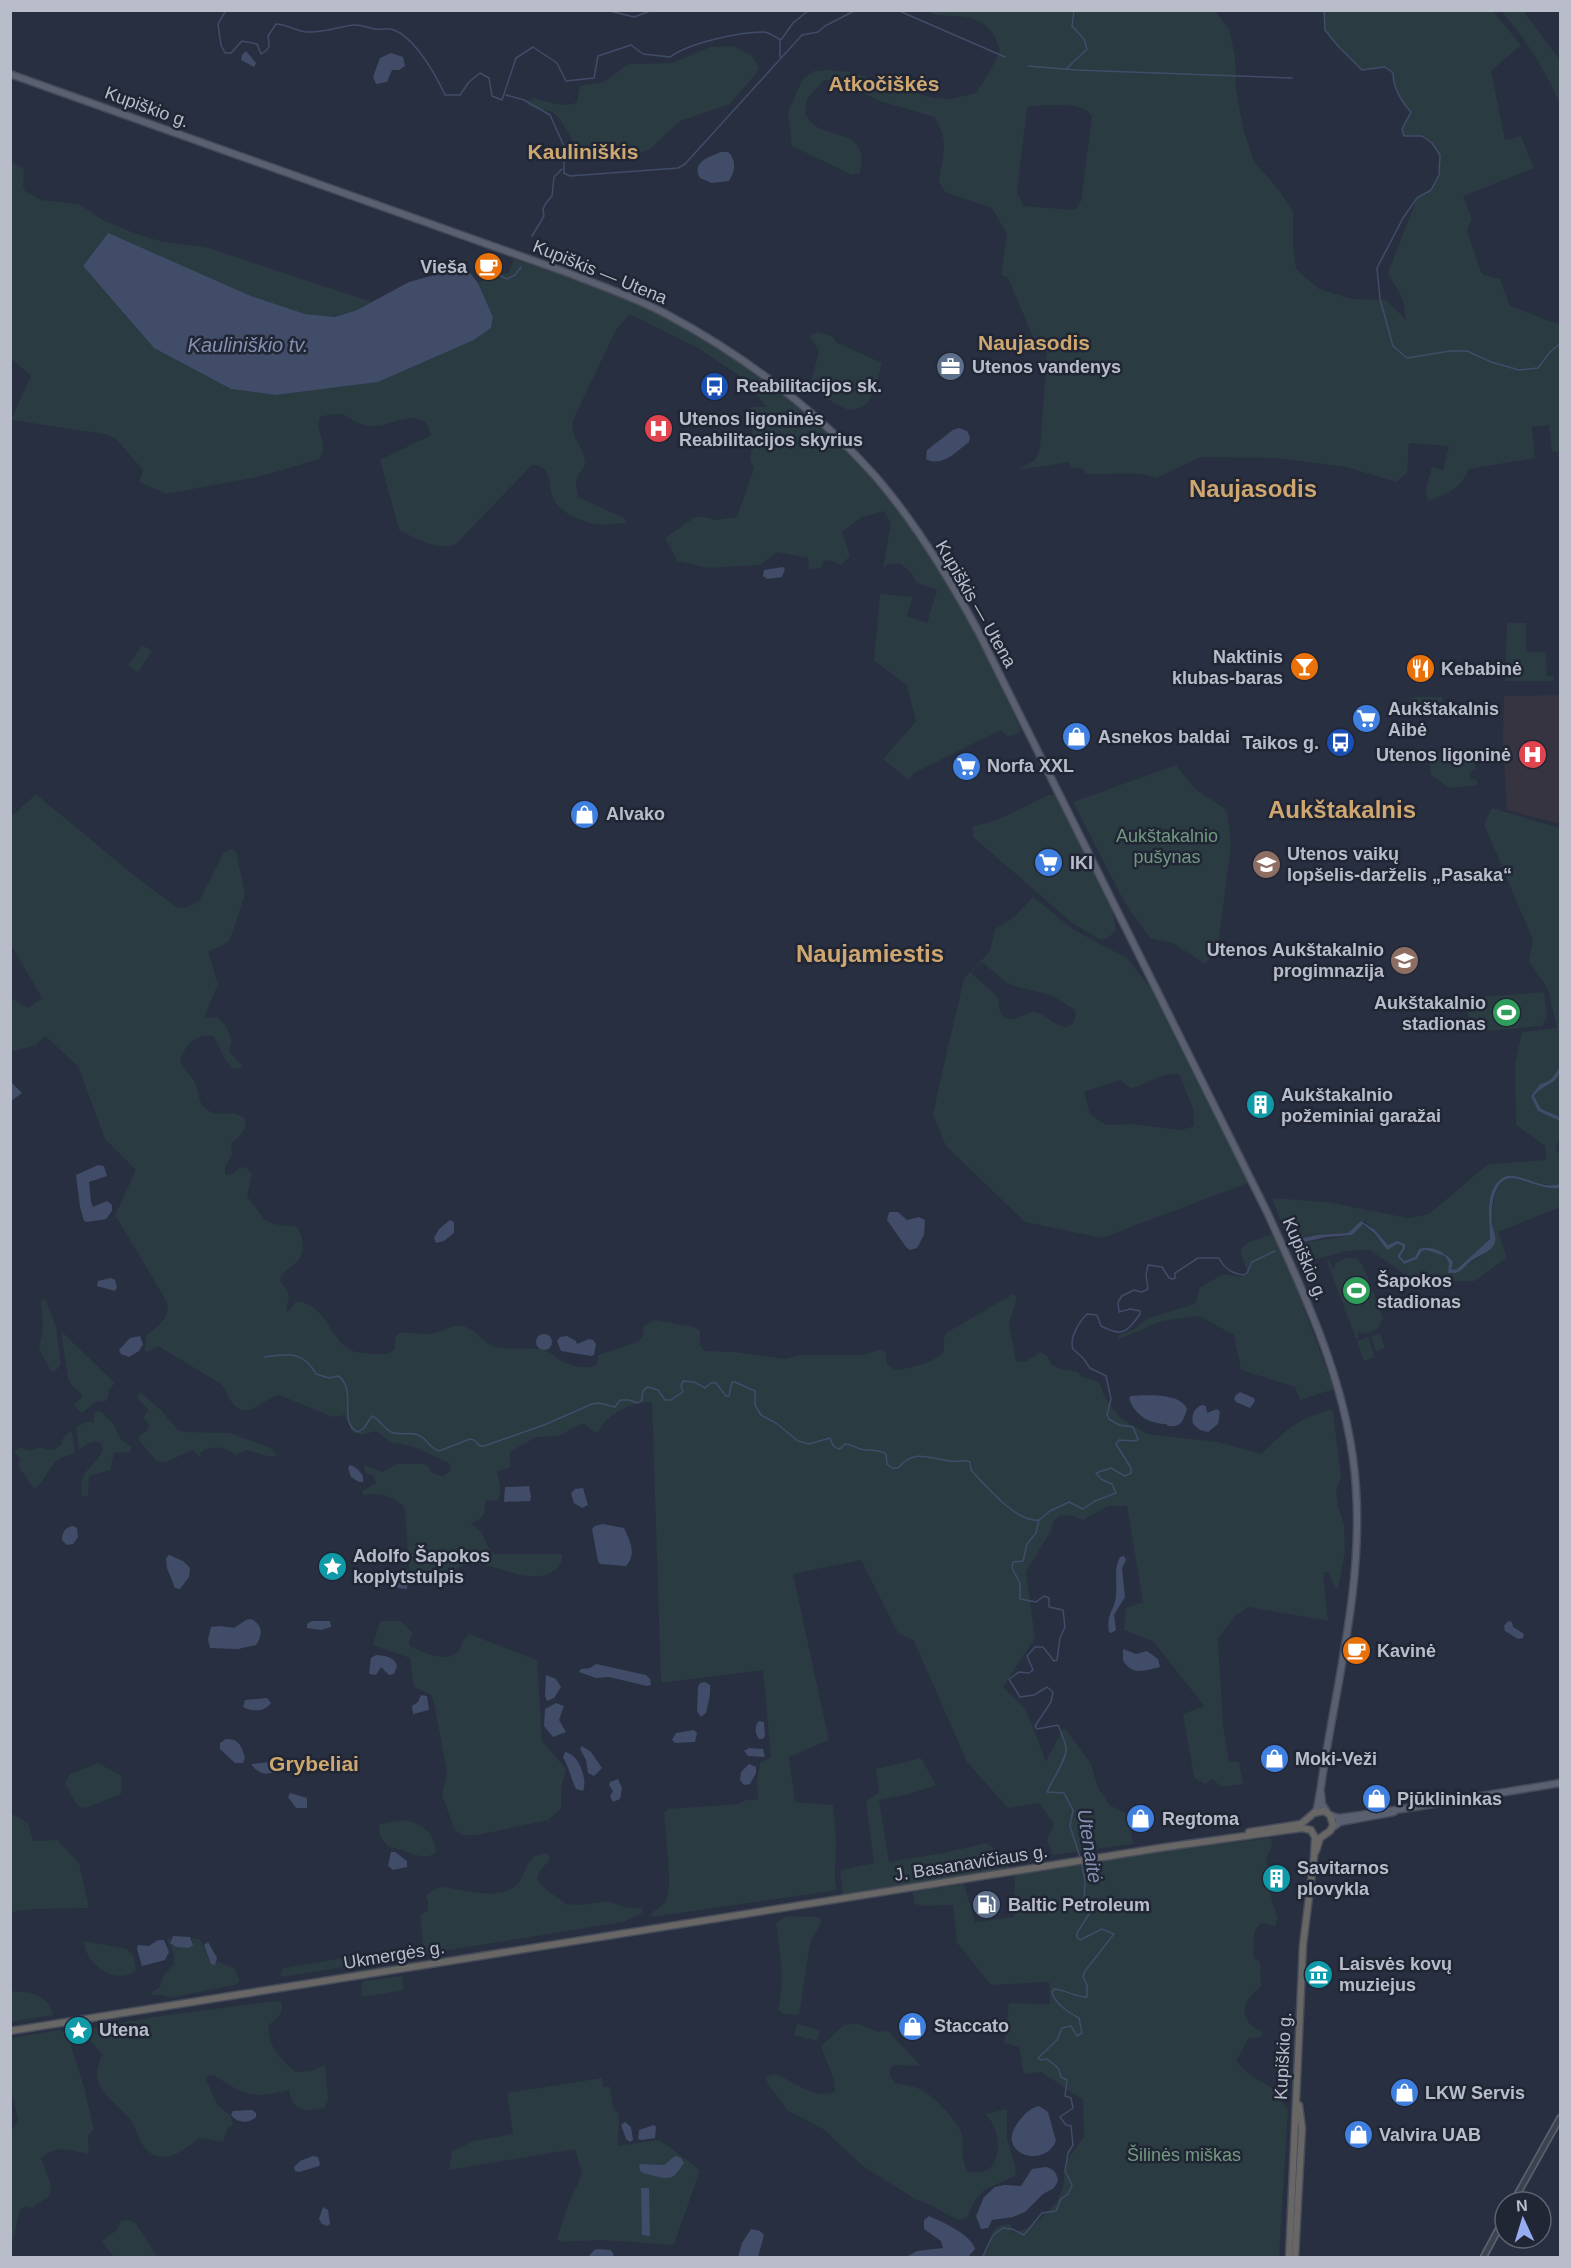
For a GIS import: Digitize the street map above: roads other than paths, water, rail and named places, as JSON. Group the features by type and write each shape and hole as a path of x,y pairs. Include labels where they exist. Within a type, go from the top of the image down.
{"highway":[{"path":"1320,1811 1328,1814 1333,1821 1332,1828 1324,1835 1318,1835 1312,1831 1308,1824 1312,1815 1320,1811"},
{"name":"J. Basanavičiaus g.","path":"1224,1838 1297,1825 1305,1822 1312,1815"},
{"name":"J. Basanavičiaus g.","path":"722,1919 1224,1838 1302,1828 1312,1831"},
{"name":"Kupiškio g.","path":"1289,2258 1305,1922 1314,1857 1315,1837 1312,1831"},
{"name":"Kupiškio g.","path":"1314,1857 1320,1838 1324,1835"},
{"name":"Ukmergės g.","path":"10,2031 722,1919"},
{"path":"1295,2258 1302,2128 1296,2096"}],"main road":[{"name":"Kupiškio g.","path":"10,74 274,168"},
{"name":"Kupiškis — Utena","path":"274,168 632,298 694,330 743,361 791,397 875,476 940,565 978,632 1055,786"},
{"name":"Kupiškio g.","path":"1055,786 1267,1212 1301,1286 1342,1401 1355,1466 1356,1555 1353,1593 1321,1786 1317,1809 1312,1815"},
{"path":"1328,1814 1340,1818 1560,1783"},
{"name":"Kupiškio g.","path":"1321,1786 1322,1804 1328,1814"},
{"path":"1332,1828 1340,1822 1388,1814 1398,1810"}],"street":[{"path":"1520,2190 1560,2118"},
{"path":"1483,2258 1493,2239"}],"water":[{"path":"246,51 256,63 254,67 241,60"},
{"path":"391,53 403,57 405,66 399,70 392,70 387,82 376,84 373,77 380,58"},
{"path":"721,152 728,152 734,162 733,174 729,181 712,183 700,178 698,168 700,164"},
{"name":"Kauliniškio tv.","path":"108,233 251,296 305,314 335,317 357,310 409,282 456,269 467,269 478,283 493,317 491,328 474,340 378,382 276,395 231,389 154,348 83,266"},
{"path":"959,428 967,431 970,437 969,442 943,460 926,459 927,450"},
{"path":"783,567 785,569 782,577 767,579 763,576 764,570"},
{"path":"1560,1066 1558,1077 1534,1096 1541,1109 1558,1116 1560,1121 1538,1111 1531,1096 1540,1084 1552,1078"},
{"path":"11,1082 22,1093 11,1101"},
{"path":"98,1165 104,1166 107,1176 89,1182 91,1202 93,1207 107,1201 112,1205 112,1211 106,1219 87,1222 84,1221 80,1207 76,1175"},
{"path":"1506,1176 1520,1177 1540,1184 1560,1184 1560,1188 1545,1187 1512,1178 1502,1182 1495,1192 1492,1205 1492,1224 1496,1238 1493,1246 1456,1273 1448,1273 1449,1263 1445,1256 1426,1250 1422,1251 1417,1259 1404,1264 1397,1256 1403,1248 1402,1245 1397,1244 1387,1250 1375,1234 1363,1224 1352,1235 1299,1243 1298,1239 1317,1235 1348,1233 1361,1221 1375,1230 1388,1245 1397,1241 1405,1244 1405,1249 1400,1256 1404,1261 1415,1257 1419,1249 1433,1249 1450,1258 1453,1262 1451,1269 1456,1270 1490,1239 1489,1204 1491,1196 1499,1181"},
{"path":"889,1212 898,1212 907,1220 919,1217 925,1220 924,1235 917,1248 910,1250 906,1247 887,1220"},
{"path":"450,1220 454,1222 454,1233 444,1241 436,1243 434,1238 439,1229"},
{"path":"111,1278 115,1280 117,1287 115,1291 97,1286 98,1281"},
{"path":"544,1334 550,1336 552,1342 550,1348 544,1350 538,1348 536,1342 538,1336"},
{"path":"140,1336 143,1344 139,1351 129,1357 121,1354 119,1350 130,1338"},
{"path":"567,1336 577,1344 589,1339 593,1340 596,1344 594,1355 561,1351 557,1341 560,1337"},
{"path":"1240,1392 1254,1398 1255,1401 1250,1408 1234,1399"},
{"path":"1154,1395 1171,1398 1178,1400 1187,1409 1179,1425 1168,1426 1139,1414 1131,1404 1129,1398"},
{"path":"1202,1405 1206,1406 1207,1413 1217,1409 1220,1412 1218,1424 1208,1432 1200,1430 1193,1424 1194,1412"},
{"path":"350,1465 360,1472 363,1482 351,1477 348,1468"},
{"path":"529,1486 530,1501 504,1502 505,1487"},
{"path":"583,1488 588,1505 582,1508 574,1503 571,1493 575,1489"},
{"path":"603,1524 624,1528 632,1552 626,1566 600,1564 598,1561 592,1529"},
{"path":"73,1526 77,1528 78,1537 73,1544 67,1545 62,1540 63,1535 66,1529"},
{"path":"169,1555 183,1561 190,1568 189,1577 180,1589 175,1588 167,1568 166,1558"},
{"path":"1124,1556 1126,1560 1122,1568 1125,1597 1114,1615 1116,1630 1111,1633 1109,1632 1109,1620 1115,1600 1117,1567 1120,1557"},
{"path":"399,1572 408,1576 407,1589 398,1588 396,1585 395,1574"},
{"path":"251,1619 258,1624 261,1630 256,1645 238,1649 210,1648 208,1640 211,1627 234,1628"},
{"path":"312,1621 330,1621 331,1627 321,1630 307,1628 307,1624"},
{"path":"1508,1621 1524,1634 1523,1638 1518,1639 1505,1631 1504,1626"},
{"path":"1123,1649 1136,1654 1147,1651 1158,1659 1160,1667 1145,1671 1131,1669 1123,1660"},
{"path":"376,1655 394,1660 397,1666 394,1674 389,1675 381,1667 376,1675 369,1674 371,1658"},
{"path":"596,1664 646,1675 651,1685 609,1677 596,1678 579,1672 581,1669 590,1668"},
{"path":"546,1675 556,1679 561,1687 554,1698 547,1701 545,1696"},
{"path":"705,1682 710,1685 710,1696 706,1713 701,1717 697,1711 698,1687 700,1683"},
{"path":"421,1695 427,1696 429,1710 413,1714 412,1706 418,1702"},
{"path":"267,1698 271,1703 262,1710 250,1710 243,1707 245,1700"},
{"path":"556,1703 564,1706 559,1720 566,1732 553,1737 544,1726 545,1709"},
{"path":"759,1721 764,1722 765,1737 762,1739 759,1739 756,1732 756,1725"},
{"path":"694,1730 697,1733 695,1742 675,1743 672,1740 676,1733"},
{"path":"226,1739 234,1740 239,1744 245,1758 243,1763 235,1763 220,1749 220,1743"},
{"path":"582,1746 591,1752 602,1768 594,1776 588,1773 586,1760 580,1749"},
{"path":"749,1748 763,1749 765,1757 748,1756 744,1751"},
{"path":"565,1752 574,1757 581,1768 584,1781 583,1791 576,1789 563,1757"},
{"path":"279,1761 282,1766 278,1770 266,1774 258,1771 251,1764"},
{"path":"749,1764 756,1767 756,1773 750,1784 744,1785 740,1780 741,1772"},
{"path":"618,1779 622,1788 620,1799 613,1802 610,1796 613,1791 609,1785 610,1782"},
{"path":"290,1793 307,1798 307,1808 296,1808 288,1797"},
{"path":"391,1852 395,1852 407,1861 407,1867 393,1870 388,1866"},
{"path":"173,1936 190,1937 193,1945 189,1948 176,1947 170,1943"},
{"path":"158,1940 164,1940 169,1952 165,1960 142,1966 138,1945 149,1946"},
{"path":"208,1942 217,1958 215,1965 211,1964 204,1945"},
{"path":"1039,2106 1048,2112 1056,2141 1050,2150 1041,2155 1023,2154 1016,2149 1012,2141 1013,2131 1026,2113"},
{"path":"252,2110 256,2113 256,2117 247,2122 240,2121 231,2115 233,2111"},
{"path":"625,2122 631,2127 633,2140 630,2142 626,2139 621,2125"},
{"path":"654,2125 656,2127 655,2138 638,2139 639,2130"},
{"path":"313,2156 318,2157 319,2166 295,2171 294,2167 300,2161"},
{"path":"675,2156 681,2158 684,2163 672,2177 666,2178 640,2171 639,2165 641,2164 664,2165"},
{"path":"1046,2167 1053,2170 1057,2176 1058,2181 1054,2188 1043,2194 1025,2212 1013,2217 992,2220 988,2228 981,2229 976,2216 984,2197 995,2187 1021,2186 1032,2169"},
{"path":"641,2188 649,2188 650,2236 642,2235"},
{"path":"323,2207 328,2210 330,2224 327,2226 319,2219"},
{"path":"929,2216 968,2238 975,2249 968,2257 906,2257 917,2251 943,2248 941,2241 924,2229 924,2220"},
{"path":"751,2229 760,2231 764,2235 758,2257 738,2257 742,2243"},
{"path":"598,2249 610,2250 614,2257 588,2257"}],"waterway":[{"path":"226,10 218,24 221,45 225,53 231,53 242,41 257,44 261,54 268,49 268,36 276,24 307,32 356,25 389,29 402,34 417,49 445,95 460,95 469,82 480,73 489,78 492,96 502,100 516,58 533,47 557,63 566,81 594,78 598,56 631,45 643,54 670,57 701,43 753,32 765,32 781,40 793,23 809,10"},
{"path":"606,10 634,17 653,10"},
{"path":"506,95 524,100 550,115 564,146 564,173 570,176 678,168 685,164 802,35 818,32 856,10"},
{"path":"897,10 1005,57"},
{"path":"1067,68 1087,49 1084,39 1072,26 1074,10"},
{"path":"1324,10 1325,30 1362,70 1385,67 1393,73 1398,94 1411,112 1402,129 1404,136 1422,136 1432,143 1440,155 1439,175 1431,190 1417,198 1403,218 1377,268 1380,299 1393,346 1407,358 1450,351 1467,351 1491,362 1519,370 1538,368 1550,352 1560,344"},
{"path":"780,41 780,57"},
{"path":"1028,66 1076,70 1292,78"},
{"path":"532,236 544,216 543,209 552,196 554,177 562,169"},
{"path":"496,274 507,279 515,275 521,267"},
{"name":"Utenaitė","path":"1292,1243 1300,1240"},
{"name":"Utenaitė","path":"1080,1857 1070,1826 1073,1810 1064,1793 1047,1792 1066,1753 1064,1739 1058,1725 1037,1729 1035,1726 1051,1702 1053,1692 1047,1687 1034,1695 1020,1697 1009,1679 1019,1672 1029,1673 1033,1670 1027,1656 1035,1647 1043,1647 1054,1661 1057,1660 1060,1638 1065,1627 1063,1610 1049,1607 1049,1598 1044,1596 1036,1602 1020,1599 1020,1583 1012,1568 1013,1562 1023,1561 1027,1544 1036,1533 1039,1520 1050,1511 1069,1502 1083,1509 1095,1501 1116,1493 1112,1484 1101,1479 1096,1473 1111,1468 1125,1476 1131,1473 1131,1468 1116,1444 1119,1440 1136,1441 1138,1439 1133,1427 1119,1425 1109,1419 1107,1415 1111,1399 1106,1376 1090,1368 1073,1349 1072,1340 1087,1314 1097,1315 1101,1326 1114,1331 1127,1329 1140,1311 1130,1309 1119,1312 1118,1302 1122,1296 1134,1290 1142,1292 1148,1289 1146,1275 1148,1265 1162,1267 1169,1278 1173,1279 1175,1273 1198,1258 1219,1258 1229,1270 1244,1275 1252,1262 1275,1251"},
{"path":"264,1357 294,1355 306,1361 316,1374 329,1378 338,1376 347,1389 349,1421 358,1432 364,1428 372,1416 391,1432 417,1435 439,1451 470,1439 484,1446 544,1425 592,1404 599,1403 615,1407 620,1400 638,1403 642,1400 643,1391 648,1387 658,1390 665,1400 671,1400 683,1392 681,1386 683,1381 694,1382 705,1388 711,1383 716,1383 726,1396 729,1396 732,1382 735,1382 755,1391 755,1405 761,1415 776,1423 798,1441 809,1444 830,1438 832,1444 840,1449 845,1444 860,1449 880,1451 886,1454 887,1464 892,1468 898,1468 910,1458 917,1456 967,1461 970,1462 971,1470 1002,1502 1021,1516 1038,1520"},
{"name":"Utenaitė","path":"982,2258 993,2235 1003,2228 1012,2229 1024,2235 1042,2213 1056,2211 1061,2199 1068,2194 1072,2185 1065,2171 1068,2153 1073,2145 1071,2126 1066,2125 1060,2117 1073,2108 1071,2098 1065,2096 1067,2080 1061,2077 1058,2068 1047,2059 1038,2058 1057,2040 1062,2028 1071,2026 1077,2036 1082,2033 1079,2018 1059,2004 1052,1992 1054,1989 1087,1997 1087,1985 1083,1977 1085,1971 1114,1934 1102,1929 1080,1940 1077,1937 1077,1933 1093,1908 1084,1901 1085,1880 1081,1862"}],"place":[{"name":"Vieša","path":"488,267"},
{"name":"Utenos vandenys","path":"951,367"},
{"name":"Reabilitacijos sk.","path":"715,386"},
{"name":"Utenos ligoninės Reabilitacijos skyrius","path":"658,429"},
{"name":"Naktinis klubas-baras","path":"1304,667"},
{"name":"Kebabinė","path":"1420,669"},
{"name":"Aukštakalnis Aibė","path":"1367,719"},
{"name":"Asnekos baldai","path":"1077,737"},
{"name":"Taikos g.","path":"1340,743"},
{"name":"Utenos ligoninė","path":"1532,755"},
{"name":"Norfa XXL","path":"966,766"},
{"name":"Alvako","path":"585,814"},
{"name":"IKI","path":"1049,863"},
{"name":"Utenos vaikų lopšelis-darželis „Pasaka“","path":"1266,864"},
{"name":"Utenos Aukštakalnio progimnazija","path":"1405,960"},
{"name":"Aukštakalnio stadionas","path":"1507,1013"},
{"name":"Aukštakalnio požeminiai garažai","path":"1260,1105"},
{"name":"Šapokos stadionas","path":"1356,1291"},
{"name":"Adolfo Šapokos koplytstulpis","path":"332,1566"},
{"name":"Kavinė","path":"1356,1651"},
{"name":"Moki-Veži","path":"1274,1759"},
{"name":"Pjūklininkas","path":"1376,1799"},
{"name":"Regtoma","path":"1141,1819"},
{"name":"Savitarnos plovykla","path":"1276,1878"},
{"name":"Baltic Petroleum","path":"987,1905"},
{"name":"Laisvės kovų muziejus","path":"1318,1974"},
{"name":"Staccato","path":"913,2026"},
{"name":"Utena","path":"78,2030"},
{"name":"LKW Servis","path":"1404,2093"},
{"name":"Valvira UAB","path":"1358,2135"}],"district":[{"name":"Atkočiškės","path":"884,83"},
{"name":"Kauliniškis","path":"583,151"},
{"name":"Naujasodis","path":"1034,342"},
{"name":"Naujasodis","path":"1253,488"},
{"name":"Aukštakalnis","path":"1342,809"},
{"name":"Naujamiestis","path":"870,953"},
{"name":"Grybeliai","path":"314,1763"}],"park label":[{"name":"Aukštakalnio pušynas","path":"1167,846"},
{"name":"Šilinės miškas","path":"1184,2155"}]}
